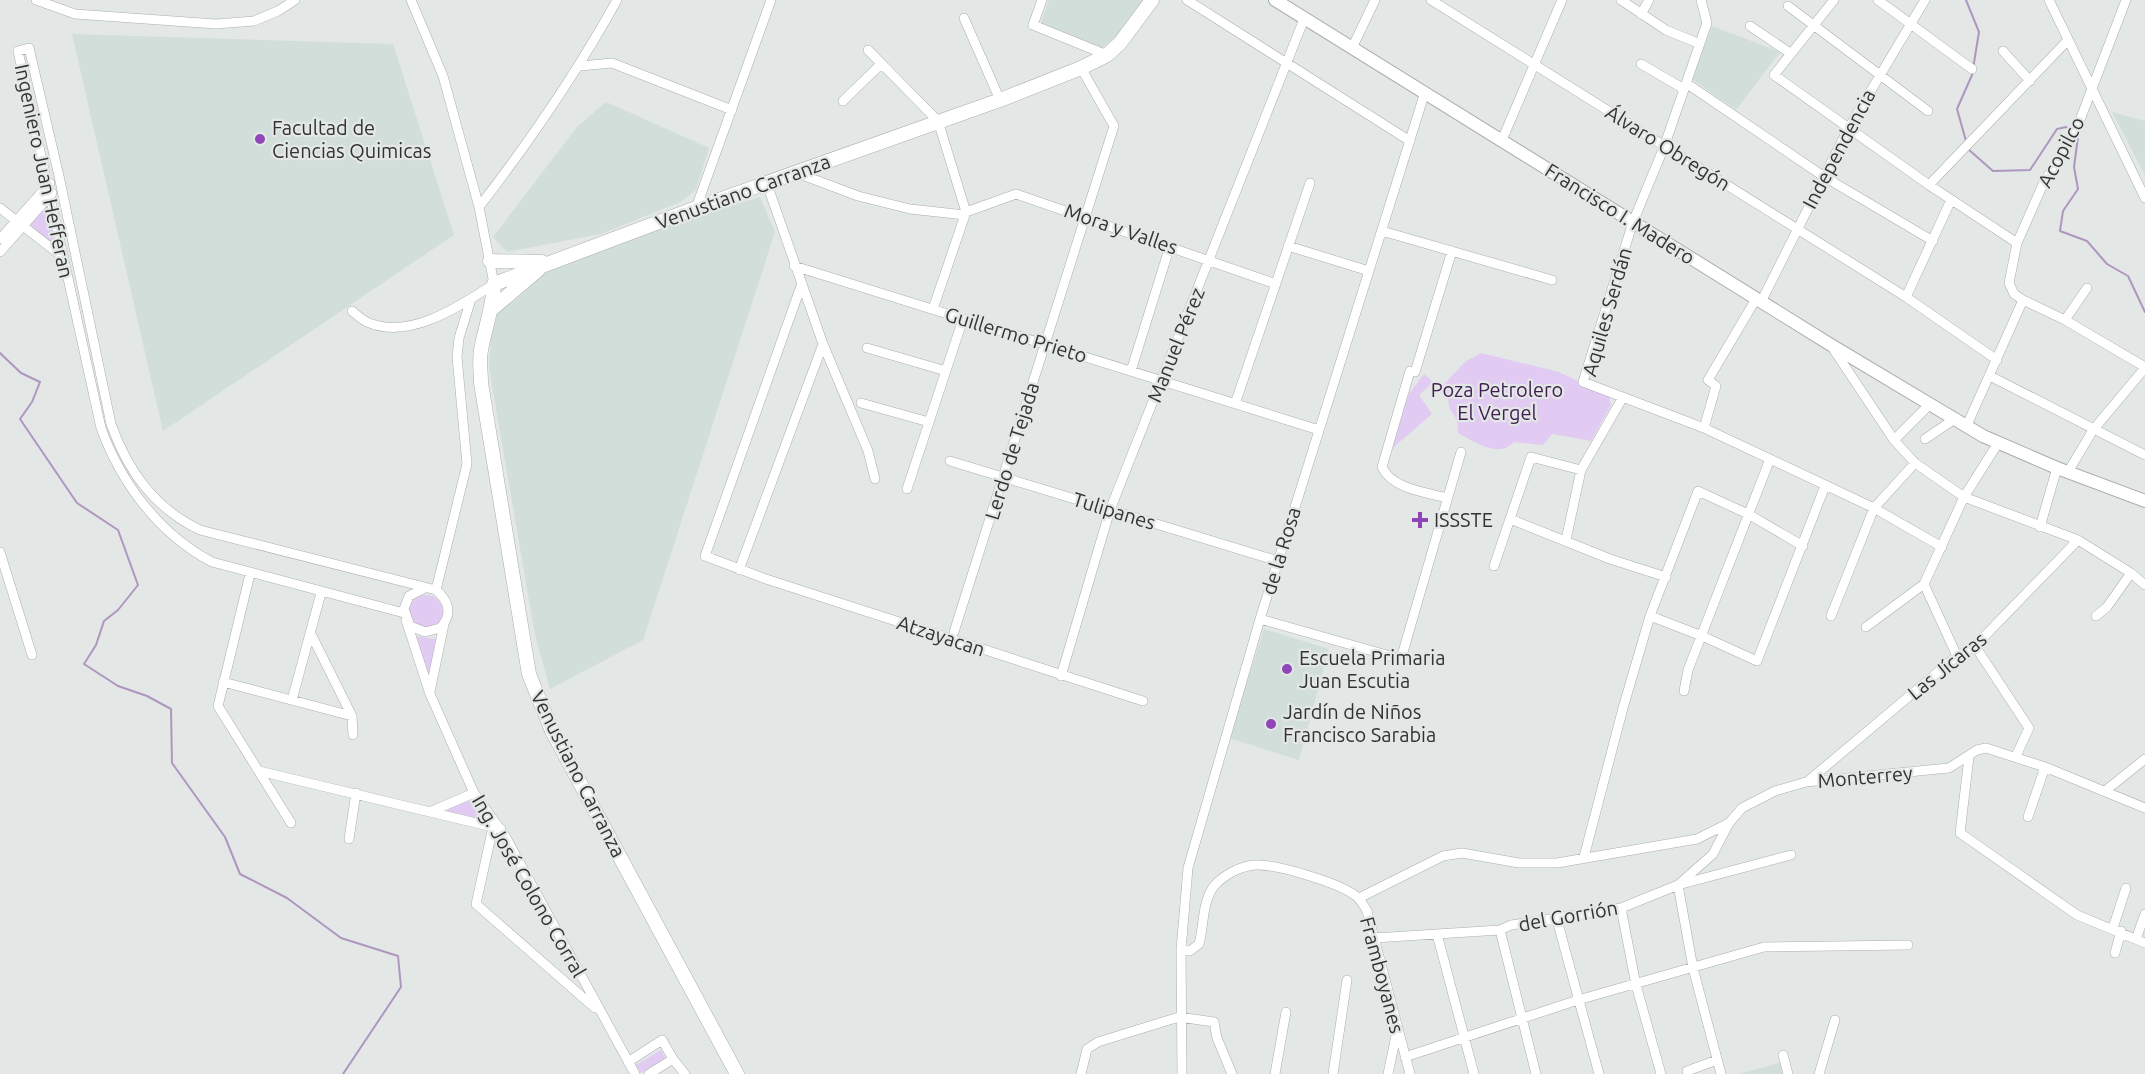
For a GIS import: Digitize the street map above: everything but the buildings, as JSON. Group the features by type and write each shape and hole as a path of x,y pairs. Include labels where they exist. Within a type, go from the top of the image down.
{"main road":[{"name":"Venustiano Carranza","path":"737,1074 552,731 529,674 481,383 480,353 486,324 493,308 494,284 548,262 1000,100 1082,68 1107,55 1130,33 1152,0"},
{"path":"490,261 548,262"},
{"name":"Venustiano Carranza","path":"493,308 548,262"}],"street":[{"path":"36,0 75,14 216,24 254,21 278,11 295,0"},
{"name":"Venustiano Carranza","path":"411,0 443,76 479,207 494,284"},
{"path":"479,207 522,152 580,66 617,0"},
{"path":"696,208 771,0"},
{"path":"1042,0 1033,25 1107,55"},
{"path":"1187,0 1286,65 1410,141"},
{"name":"Francisco I. Madero","path":"1275,0 1930,404 1998,443 2145,501"},
{"path":"1352,48 1375,0"},
{"name":"Álvaro Obregón","path":"1431,0 1906,297 1997,360"},
{"path":"1502,140 1561,3 1550,0"},
{"path":"1621,0 1666,30 1700,44"},
{"path":"1641,14 1649,0"},
{"name":"Aquiles Serdán","path":"1566,540 1581,470 1623,397 1583,382 1633,222 1664,147 1707,23 1701,0"},
{"path":"1834,0 1774,75 1848,129 2017,243"},
{"path":"1878,0 1972,69"},
{"name":"Independencia","path":"1704,428 1716,386 1708,381 1758,300 1848,129 1925,0"},
{"path":"2049,0 2093,86 2145,198"},
{"name":"Acopilco","path":"2023,300 2014,294 2009,283 2017,243 2044,182 2076,133 2126,0"},
{"path":"1788,6 1928,111"},
{"path":"964,18 1000,100"},
{"name":"Manuel Pérez","path":"1060,676 1110,510 1304,19"},
{"path":"1750,26 1790,53"},
{"path":"1929,185 2068,40"},
{"name":"Ingeniero Juan Hefferan","path":"405,617 212,562 193,552 147,508 122,477 101,428 18,51 29,48 60,181 111,424 131,470 169,513 200,530 425,588"},
{"path":"868,50 938,121 966,214 933,309"},
{"path":"2003,51 2030,81"},
{"path":"580,66 612,63 732,110"},
{"path":"843,101 882,64"},
{"path":"1641,64 1685,86 1823,176 1933,241"},
{"name":"Lerdo de Tejada","path":"954,633 1114,126 1082,68"},
{"name":"de la Rosa","path":"1182,1074 1179,1017 1181,950 1188,868 1278,561 1425,92"},
{"path":"797,173 858,196 910,209 966,214"},
{"path":"0,239 48,190 60,181"},
{"path":"1235,404 1310,183"},
{"path":"767,184 801,286 868,451 875,479"},
{"name":"Mora y Valles","path":"966,214 1016,194 1276,284"},
{"path":"1906,297 1951,200"},
{"path":"0,208 64,259 76,256"},
{"path":"0,252 18,223"},
{"path":"1382,231 1552,280"},
{"path":"1131,371 1170,246"},
{"path":"1288,246 1369,270"},
{"path":"1447,498 1396,483 1387,478 1382,467 1452,251"},
{"name":"Guillermo Prieto","path":"794,266 1319,430"},
{"path":"352,311 367,322 393,328 426,320 471,299 494,284"},
{"name":"Atzayacan","path":"801,286 705,556 739,570 1060,676 1143,701"},
{"path":"2065,320 2086,288"},
{"path":"436,590 467,464 457,357 459,338 471,299"},
{"path":"1925,439 1962,422 1990,376 2023,300 2065,320 2145,367 2062,470 2040,527"},
{"path":"907,489 963,319"},
{"path":"739,570 823,344"},
{"path":"1831,345 1894,440 1915,463 1965,497 2078,540 2144,581"},
{"path":"867,348 946,371"},
{"path":"1990,376 2145,455"},
{"path":"1623,397 1704,428 1770,459 1874,508 1942,547"},
{"path":"861,403 929,422"},
{"path":"1894,440 1930,404"},
{"path":"1866,627 1924,584 1965,497 1998,443"},
{"path":"1260,620 1401,659 1461,452"},
{"path":"1494,566 1532,457 1581,470"},
{"path":"1684,691 1688,670 1770,459"},
{"name":"Tulipanes","path":"950,461 1278,561"},
{"path":"1831,616 1874,508 1915,463"},
{"path":"1650,616 1757,661 1825,486"},
{"path":"1584,857 1650,616 1698,491 1748,514 1803,546"},
{"path":"1510,519 1610,559 1666,577"},
{"name":"Las Jícaras","path":"1806,782 1957,656 1975,646 2078,540"},
{"path":"0,552 32,655"},
{"path":"2096,616 2107,607 2131,573"},
{"path":"250,574 218,706 291,823"},
{"path":"1924,584 1957,656"},
{"path":"430,694 448,614 447,603 436,590 425,588 409,596 405,617 415,629 425,632 435,630 444,624"},
{"path":"292,700 321,593"},
{"name":"Ing. José Colono Corral","path":"405,617 430,694 474,793 497,828 635,1074"},
{"path":"311,634 352,716 352,735"},
{"path":"1975,646 2029,728 2016,756"},
{"path":"223,682 352,716"},
{"name":"Monterrey","path":"1359,898 1443,856 1462,853 1519,863 1557,863 1697,839 1729,823 1742,808 1775,791 1806,782 1949,768 1969,758 1977,750 1986,748 2016,756 2145,808"},
{"path":"1969,758 1960,833 2077,915 2141,941 2145,914"},
{"path":"2105,791 2145,759"},
{"path":"2028,817 2044,767"},
{"path":"259,771 497,828 476,904 599,1011"},
{"path":"349,839 356,793"},
{"path":"432,811 474,793"},
{"name":"del Gorrión","path":"1374,938 1500,930 1511,925 1557,920 1621,908 1678,885 1713,854 1729,823"},
{"path":"1721,1074 1693,968 1678,885 1791,855"},
{"name":"Framboyanes","path":"1181,950 1190,951 1199,944 1207,900 1213,888 1223,878 1241,868 1256,865 1279,869 1344,889 1359,898 1367,912 1396,1032 1410,1074"},
{"path":"2115,953 2117,930 2126,888"},
{"path":"1621,908 1636,985 1661,1074"},
{"path":"1557,920 1599,1074"},
{"path":"1500,930 1536,1074"},
{"path":"1437,934 1474,1074"},
{"path":"1404,1057 1466,1039 1578,1000 1764,947 1908,945"},
{"path":"1333,1074 1347,980"},
{"path":"1275,1074 1286,1012"},
{"path":"1081,1074 1087,1049 1098,1042 1179,1017 1214,1022 1217,1038 1232,1074"},
{"path":"1819,1074 1834,1020"},
{"path":"1388,1074 1396,1032"},
{"path":"628,1062 662,1040 685,1074"},
{"path":"1783,1055 1788,1074"},
{"path":"649,1074 674,1059"},
{"path":"1687,1071 1717,1060"}],"shaded area":[{"path":"1049,0 1145,0 1135,20 1096,53 1038,31"},
{"path":"1712,26 1780,52 1736,110 1692,79"},
{"name":"Facultad de Ciencias Quimicas","path":"72,34 393,44 454,235 163,431"},
{"path":"606,102 709,148 696,190 680,202 601,234 507,252 493,237 577,127"},
{"path":"2112,112 2145,121 2145,175"},
{"path":"760,197 775,232 643,640 550,689 535,635 489,368 491,338 497,315 518,292 542,272 570,254"},
{"path":"1264,629 1329,649 1299,760 1229,738"},
{"path":"1783,1062 1789,1074 1739,1074"}],"green space":[{"path":"47,204 56,247 30,225"},
{"name":"Poza Petrolero El Vergel","path":"1481,353 1559,372 1609,396 1611,405 1591,441 1552,434 1543,445 1514,442 1508,447 1494,449 1458,433 1457,421 1450,409 1444,384 1466,361"},
{"path":"1424,374 1433,382 1419,395 1432,414 1388,452 1409,394"},
{"path":"426,595 438,600 443,612 438,624 426,629 414,624 409,612 414,600"},
{"path":"413,636 436,639 430,674 429,674"},
{"path":"468,800 483,821 444,811"},
{"path":"661,1050 665,1058 641,1073 636,1065"}],"waterway":[{"path":"1966,0 1979,32 1972,75 1957,109 1966,141"},
{"path":"1968,149 1993,171 2030,170 2057,129 2066,127 2072,131"},
{"path":"2078,137 2074,167 2078,189 2063,211 2060,231 2087,241 2107,264 2128,276 2145,312"},
{"path":"0,353 21,373 40,382 32,402 20,419 77,503 118,530 138,585 118,610 104,621 96,645 84,664 118,686 147,696 171,709 172,763 225,837 240,874 287,898 341,938 398,956 401,987 343,1074"}],"place":[{"name":"Facultad de Ciencias Quimicas","path":"260,139"},
{"name":"ISSSTE","path":"1420,520"},
{"name":"Escuela Primaria Juan Escutia","path":"1287,669"},
{"name":"Jardín de Niños Francisco Sarabia","path":"1271,724"}]}
